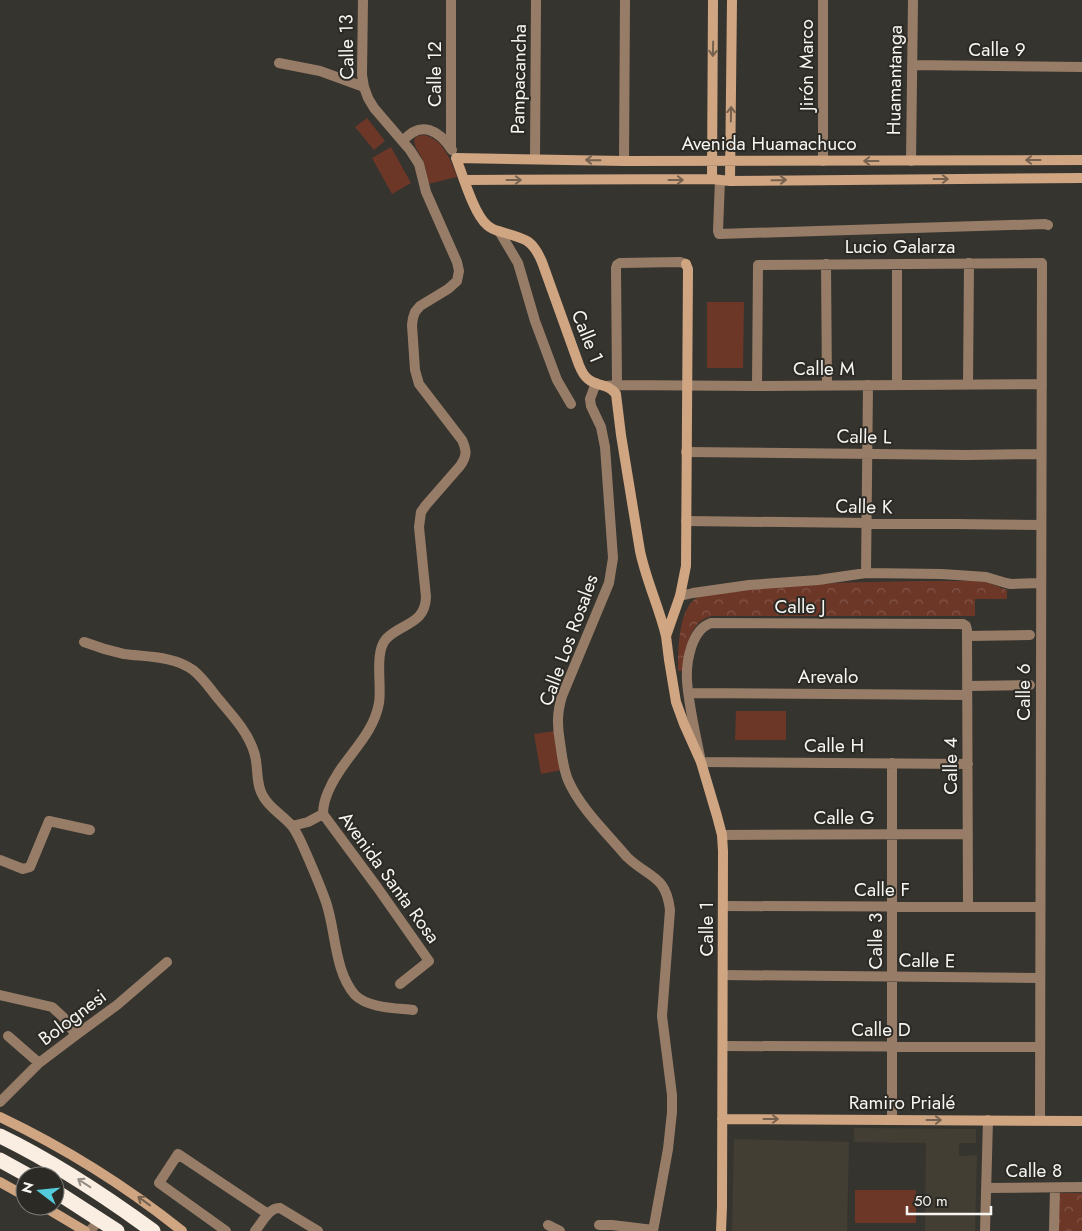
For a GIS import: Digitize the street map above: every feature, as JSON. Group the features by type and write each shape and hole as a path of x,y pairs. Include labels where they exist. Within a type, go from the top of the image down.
{"highway":[{"path":"0,1136 65,1171 114,1202 153,1231"},
{"path":"0,1160 15,1168"},
{"path":"65,1197 117,1231"}],"street":[{"name":"Calle 13","path":"363,0 362,75 364,87 374,108 403,141"},
{"name":"Calle 12","path":"452,0 454,153"},
{"name":"Pampacancha","path":"535,159 536,0"},
{"path":"624,160 625,0"},
{"path":"713,0 712,161 721,180"},
{"path":"732,0 731,160 721,180 719,234 1048,225"},
{"name":"Jirón Marco","path":"823,0 823,161"},
{"name":"Huamantanga","path":"911,161 913,0"},
{"path":"279,62 320,71 364,87"},
{"name":"Calle 9","path":"912,65 1082,67"},
{"path":"403,141 414,131 427,130 440,136 454,153"},
{"name":"Avenida Santa Rosa","path":"400,984 429,961 323,814 323,809 334,779 343,763 366,735 376,715 380,696 380,653 382,645 387,638 416,619 425,608 426,597 419,527 421,512 460,466 466,454 462,440 419,384 415,370 412,325 415,312 420,306 448,289 457,281 459,271 457,262 426,192 419,164 403,141"},
{"name":"Avenida Huamachuco","path":"454,153 535,159 712,161 1082,160"},
{"name":"Calle 1","path":"454,153 480,217 494,230 523,239 531,243 536,250 579,365 587,379 612,386"},
{"name":"Avenida Huamachuco","path":"465,180 1082,178"},
{"path":"499,232 518,263 554,371 561,388 571,404"},
{"name":"Calle 1","path":"666,636 680,596 686,566 688,269 686,264 680,262 620,263 617,265 612,390 616,394 643,568 661,616 666,636 676,702 701,762 722,835 723,1046 721,1231"},
{"path":"968,385 970,263"},
{"name":"Lucio Galarza","path":"757,386 758,264 1042,263"},
{"name":"Calle 6","path":"1040,1120 1042,263"},
{"path":"826,264 827,386"},
{"path":"897,385 898,264"},
{"name":"Calle Los Rosales","path":"596,383 590,399 591,406 601,427 605,447 613,558 609,583 562,696 557,716 557,726 564,768 579,800 627,856 658,880 669,898 670,910 662,1016 672,1095 672,1112 668,1149 653,1231"},
{"name":"Calle M","path":"612,386 1042,384"},
{"path":"866,573 868,385"},
{"name":"Calle L","path":"686,452 1041,454"},
{"name":"Calle K","path":"686,521 1041,525"},
{"path":"680,596 749,585 818,580 866,573 942,574 986,577 1011,584 1041,583"},
{"name":"Calle J","path":"701,762 688,693 687,670 690,650 694,640 707,624 963,624 967,631 1030,635"},
{"name":"Calle 4","path":"967,631 968,906"},
{"path":"84,642 110,651 174,661 185,665 203,680 240,726 254,752 258,782 263,797 292,826 299,837 326,903 340,965 345,978 356,996 372,1004 413,1010"},
{"name":"Arevalo","path":"688,693 968,691 1030,685"},
{"name":"Calle H","path":"701,762 968,764"},
{"name":"Calle 3","path":"892,763 892,1120"},
{"path":"292,826 308,822 323,814"},
{"path":"0,860 23,870 30,867 49,821 90,830"},
{"name":"Calle G","path":"722,835 968,834"},
{"name":"Calle F","path":"723,906 1040,907"},
{"name":"Bolognesi","path":"0,1102 39,1063 117,1005 167,962"},
{"name":"Calle E","path":"723,975 1040,978"},
{"path":"0,994 52,1008 63,1017 76,1035"},
{"path":"8,1036 39,1063"},
{"name":"Calle D","path":"723,1046 1040,1047"},
{"path":"0,1117 91,1166 127,1189 182,1231"},
{"name":"Ramiro Prialé","path":"722,1119 1082,1120"},
{"path":"985,1231 988,1120"},
{"path":"226,1231 158,1183 178,1154 268,1214"},
{"path":"0,1182 15,1190"},
{"name":"Calle 8","path":"986,1188 1082,1187"},
{"path":"1054,1231 1055,1188"},
{"path":"255,1231 268,1214 277,1207 318,1231"},
{"path":"60,1216 85,1231"},
{"path":"90,1231 100,1219"},
{"path":"599,1225 653,1231"},
{"path":"548,1226 560,1231"}],"shaded area":[{"path":"854,1128 976,1129 976,1143 959,1143 959,1156 977,1155 975,1231 925,1231 926,1143 854,1142"},
{"path":"734,1139 849,1142 847,1231 732,1231"}],"green space":[{"path":"367,118 385,141 374,150 355,127"},
{"path":"418,136 431,137 445,151 457,177 428,184 423,159 414,142"},
{"path":"391,147 411,183 392,194 372,158"},
{"path":"707,302 744,302 743,368 707,368"},
{"path":"986,582 1007,590 1007,599 975,599 975,616 711,616 697,624 686,646 683,671 678,671 682,622 689,605 699,597 763,588 824,584"},
{"path":"736,711 786,711 786,740 735,740"},
{"path":"555,731 562,770 541,774 534,734"},
{"path":"855,1190 916,1190 916,1223 855,1223"},
{"path":"1058,1193 1082,1193 1082,1231 1058,1231"}]}
